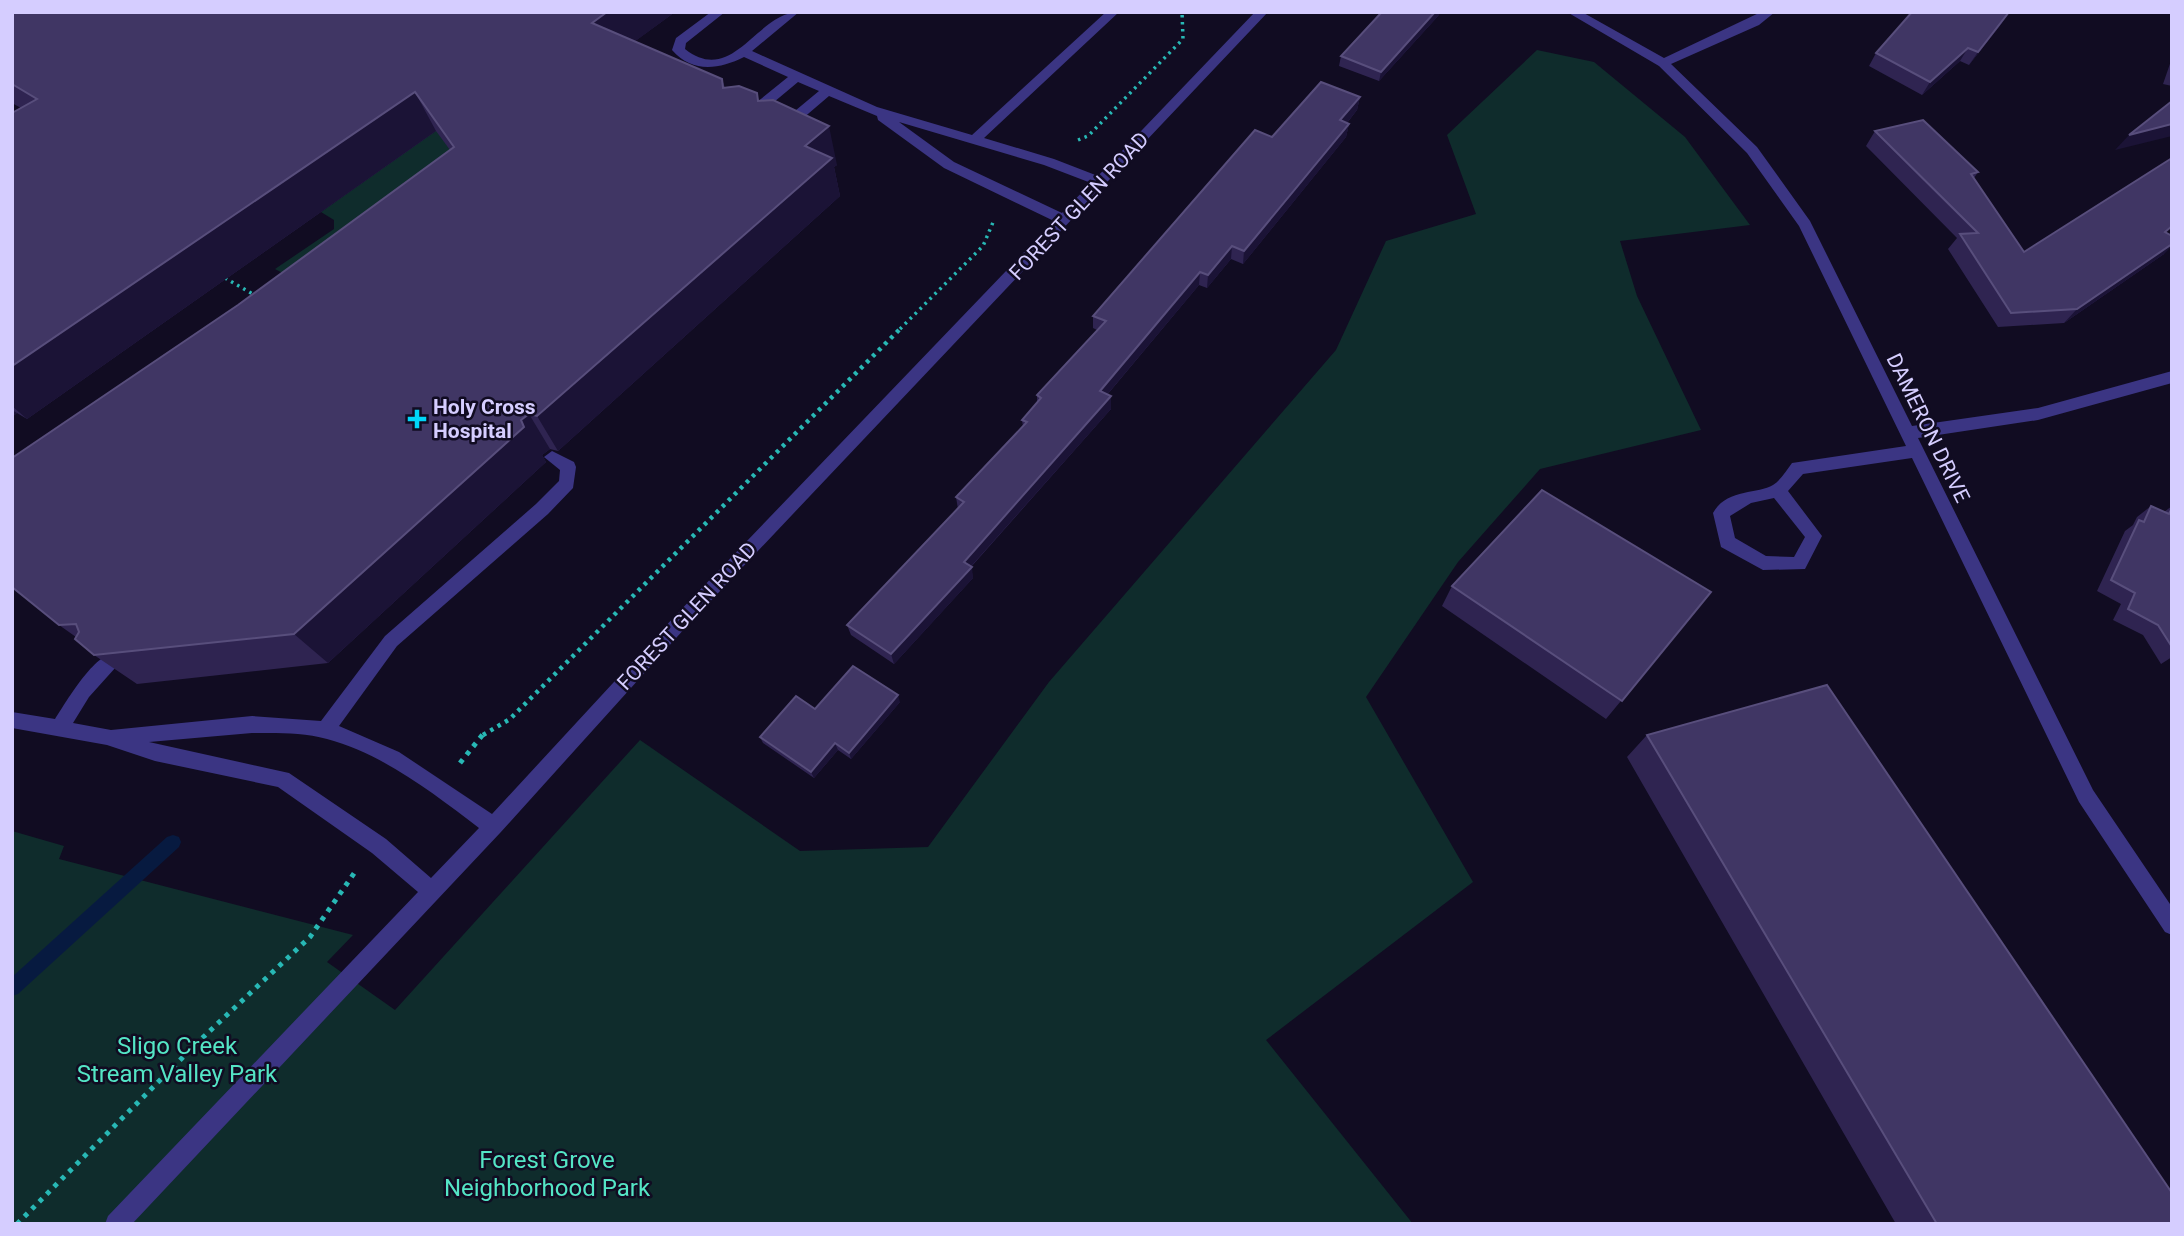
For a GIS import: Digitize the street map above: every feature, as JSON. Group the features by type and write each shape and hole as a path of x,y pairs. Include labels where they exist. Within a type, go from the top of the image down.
{"street":[{"path":"719,12 680,41 678,50 687,61 704,66 724,63 743,52 793,12"},
{"path":"974,141 1113,12"},
{"name":"FOREST GLEN ROAD","path":"116,1224 493,827 680,622 1262,12"},
{"name":"DAMERON DRIVE","path":"1573,12 1663,63 1752,150 1805,224 2086,796 2172,925"},
{"path":"1663,63 1755,22 1769,12"},
{"path":"743,52 872,110 1049,162 1101,182"},
{"path":"741,122 797,76"},
{"path":"775,135 828,90"},
{"path":"872,110 949,165 1065,220"},
{"path":"1907,433 2038,414 2172,377"},
{"path":"1779,491 1814,536 1799,564 1763,563 1727,542 1720,513 1747,497 1779,491 1798,468 1915,451"},
{"path":"325,730 391,641 542,509 567,483 568,467 552,457"},
{"path":"58,730 83,691 110,661"},
{"path":"12,720 107,737 155,752 282,779 379,846 431,891"},
{"path":"107,737 281,725 325,730 366,746 441,788 493,827"}],"path":[{"path":"1069,142 1088,136 1183,40 1182,12"},
{"path":"484,733 510,719 983,246 991,224"},
{"path":"225,278 260,299"},
{"path":"17,1224 197,1043 310,937 341,888"}],"green space":[{"path":"555,46 612,58 292,278 275,269 334,229 334,220 321,212"},
{"path":"1537,50 1594,62 1685,137 1750,225 1620,241 1637,296 1701,430 1540,469 1458,562 1366,697 1473,882 1266,1040 1413,1224 12,1224 12,831 64,846 59,859 353,935 327,962 395,1010 640,740 800,851 928,847 1049,682 1336,350 1386,241 1476,214 1447,135"}],"building":[{"path":"12,12 607,12 592,23 722,79 723,88 739,86 757,93 758,101 773,100 829,126 805,146 832,158 537,416 529,414 521,420 524,427 294,634 94,655 75,639 79,632 76,624 59,625 12,587 12,458 238,305 454,147 415,92 12,366 12,113 37,99 12,84"},
{"path":"1435,12 1381,72 1341,56 1381,13"},
{"path":"1912,12 2009,12 1978,52 1968,48 1930,82 1876,53"},
{"path":"1321,82 1360,97 1340,120 1349,124 1244,251 1232,246 1208,275 1200,272 1100,391 1111,396 964,562 972,567 891,654 847,625 964,502 956,497 1027,422 1022,420 1041,398 1037,395 1106,321 1093,316 1255,130 1272,137"},
{"path":"2172,101 2172,124 2129,135"},
{"path":"1923,120 1978,172 1971,174 2024,252 2172,158 2172,226 2165,232 2172,236 2172,244 2077,309 2011,313 1960,234 1978,233 1875,131"},
{"path":"1542,490 1711,592 1622,701 1452,586"},
{"path":"2151,506 2169,514 2172,508 2172,647 2158,625 2128,609 2135,593 2111,580 2139,520 2144,522"},
{"path":"853,666 898,695 849,753 835,743 811,772 760,737 796,696 815,709"},
{"path":"1827,685 2172,1193 2172,1224 1937,1224 1647,735"}],"waterway":[{"path":"12,988 173,842"}],"place":[{"name":"Holy Cross Hospital","path":"417,419"}],"park label":[{"name":"Sligo Creek Stream Valley Park","path":"177,1060"},
{"name":"Forest Grove Neighborhood Park","path":"547,1174"}]}
